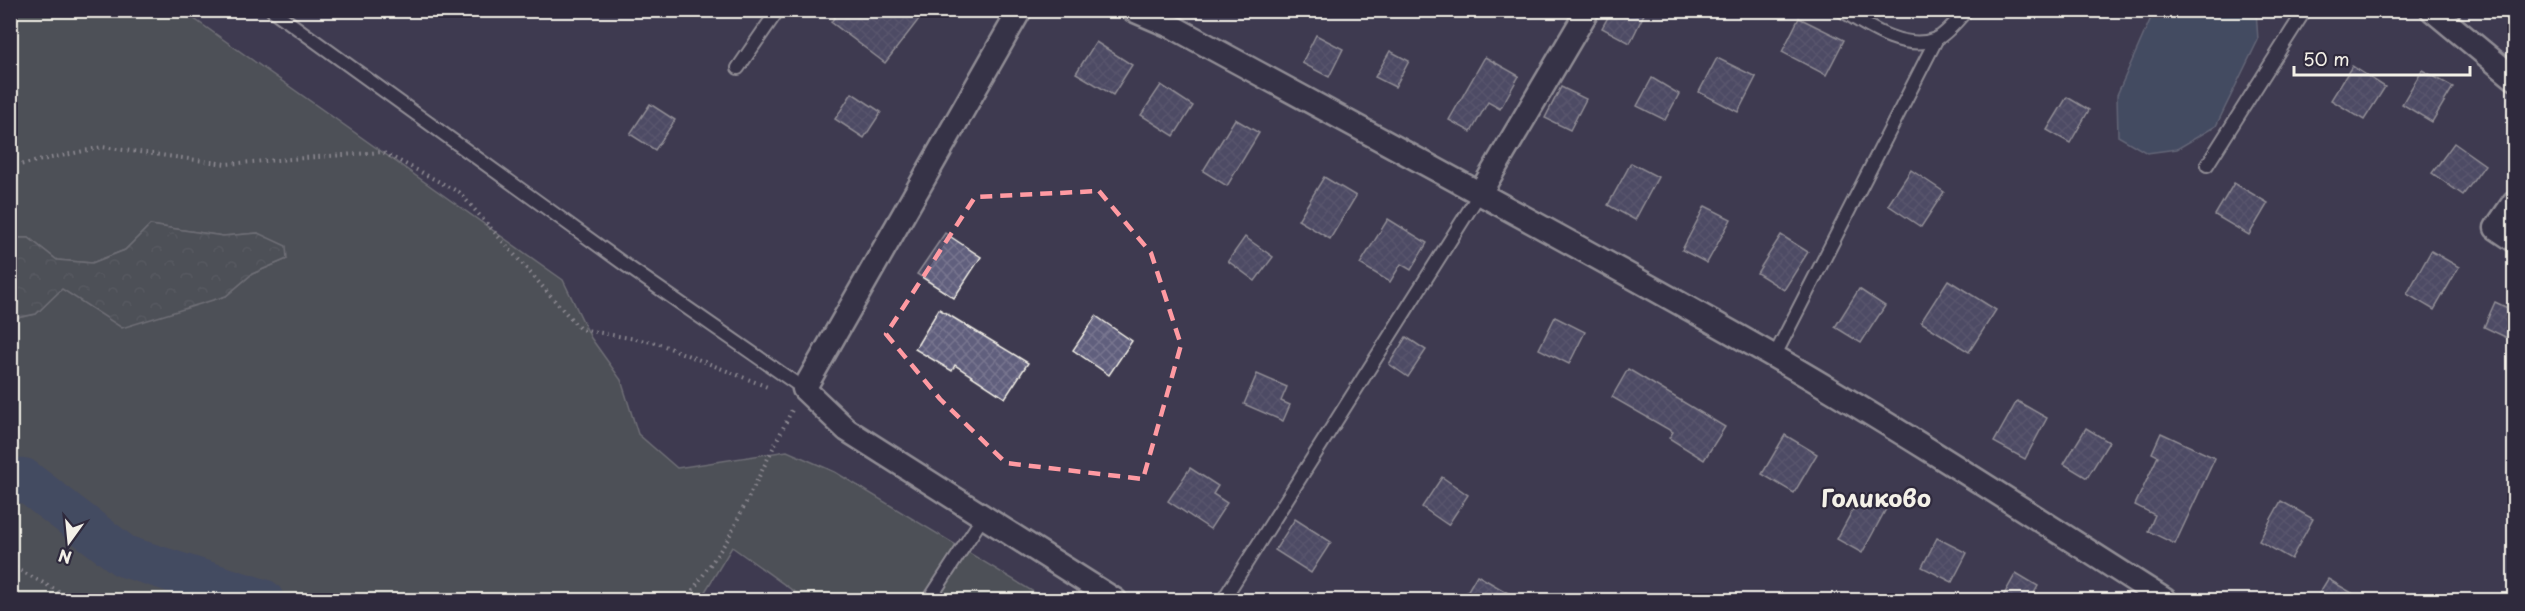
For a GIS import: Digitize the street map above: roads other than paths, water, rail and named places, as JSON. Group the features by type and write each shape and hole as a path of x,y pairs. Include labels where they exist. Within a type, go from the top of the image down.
{"street":[{"path":"1020,10 804,389 847,430 1115,600"},
{"path":"1132,10 1175,28 1480,193 1774,357 1924,446 2165,600"},
{"path":"1480,193 1588,10"},
{"path":"2432,10 2514,78"},
{"path":"2514,202 2496,228 2514,240"}],"lane":[{"path":"272,10 624,264 804,389"},
{"path":"738,68 778,10"},
{"path":"1841,10 1876,32 1916,44 1937,38"},
{"path":"1774,357 1937,38 1967,10"},
{"path":"2207,165 2305,10"},
{"path":"1223,600 1480,193"},
{"path":"929,600 983,517"}],"water":[{"path":"2154,11 2256,11 2258,40 2216,126 2177,149 2147,153 2118,136 2117,95"}],"waterway":[{"path":"10,478 23,479 124,556 263,600"}],"district":[{"name":"Голиково","path":"1876,497"}]}
